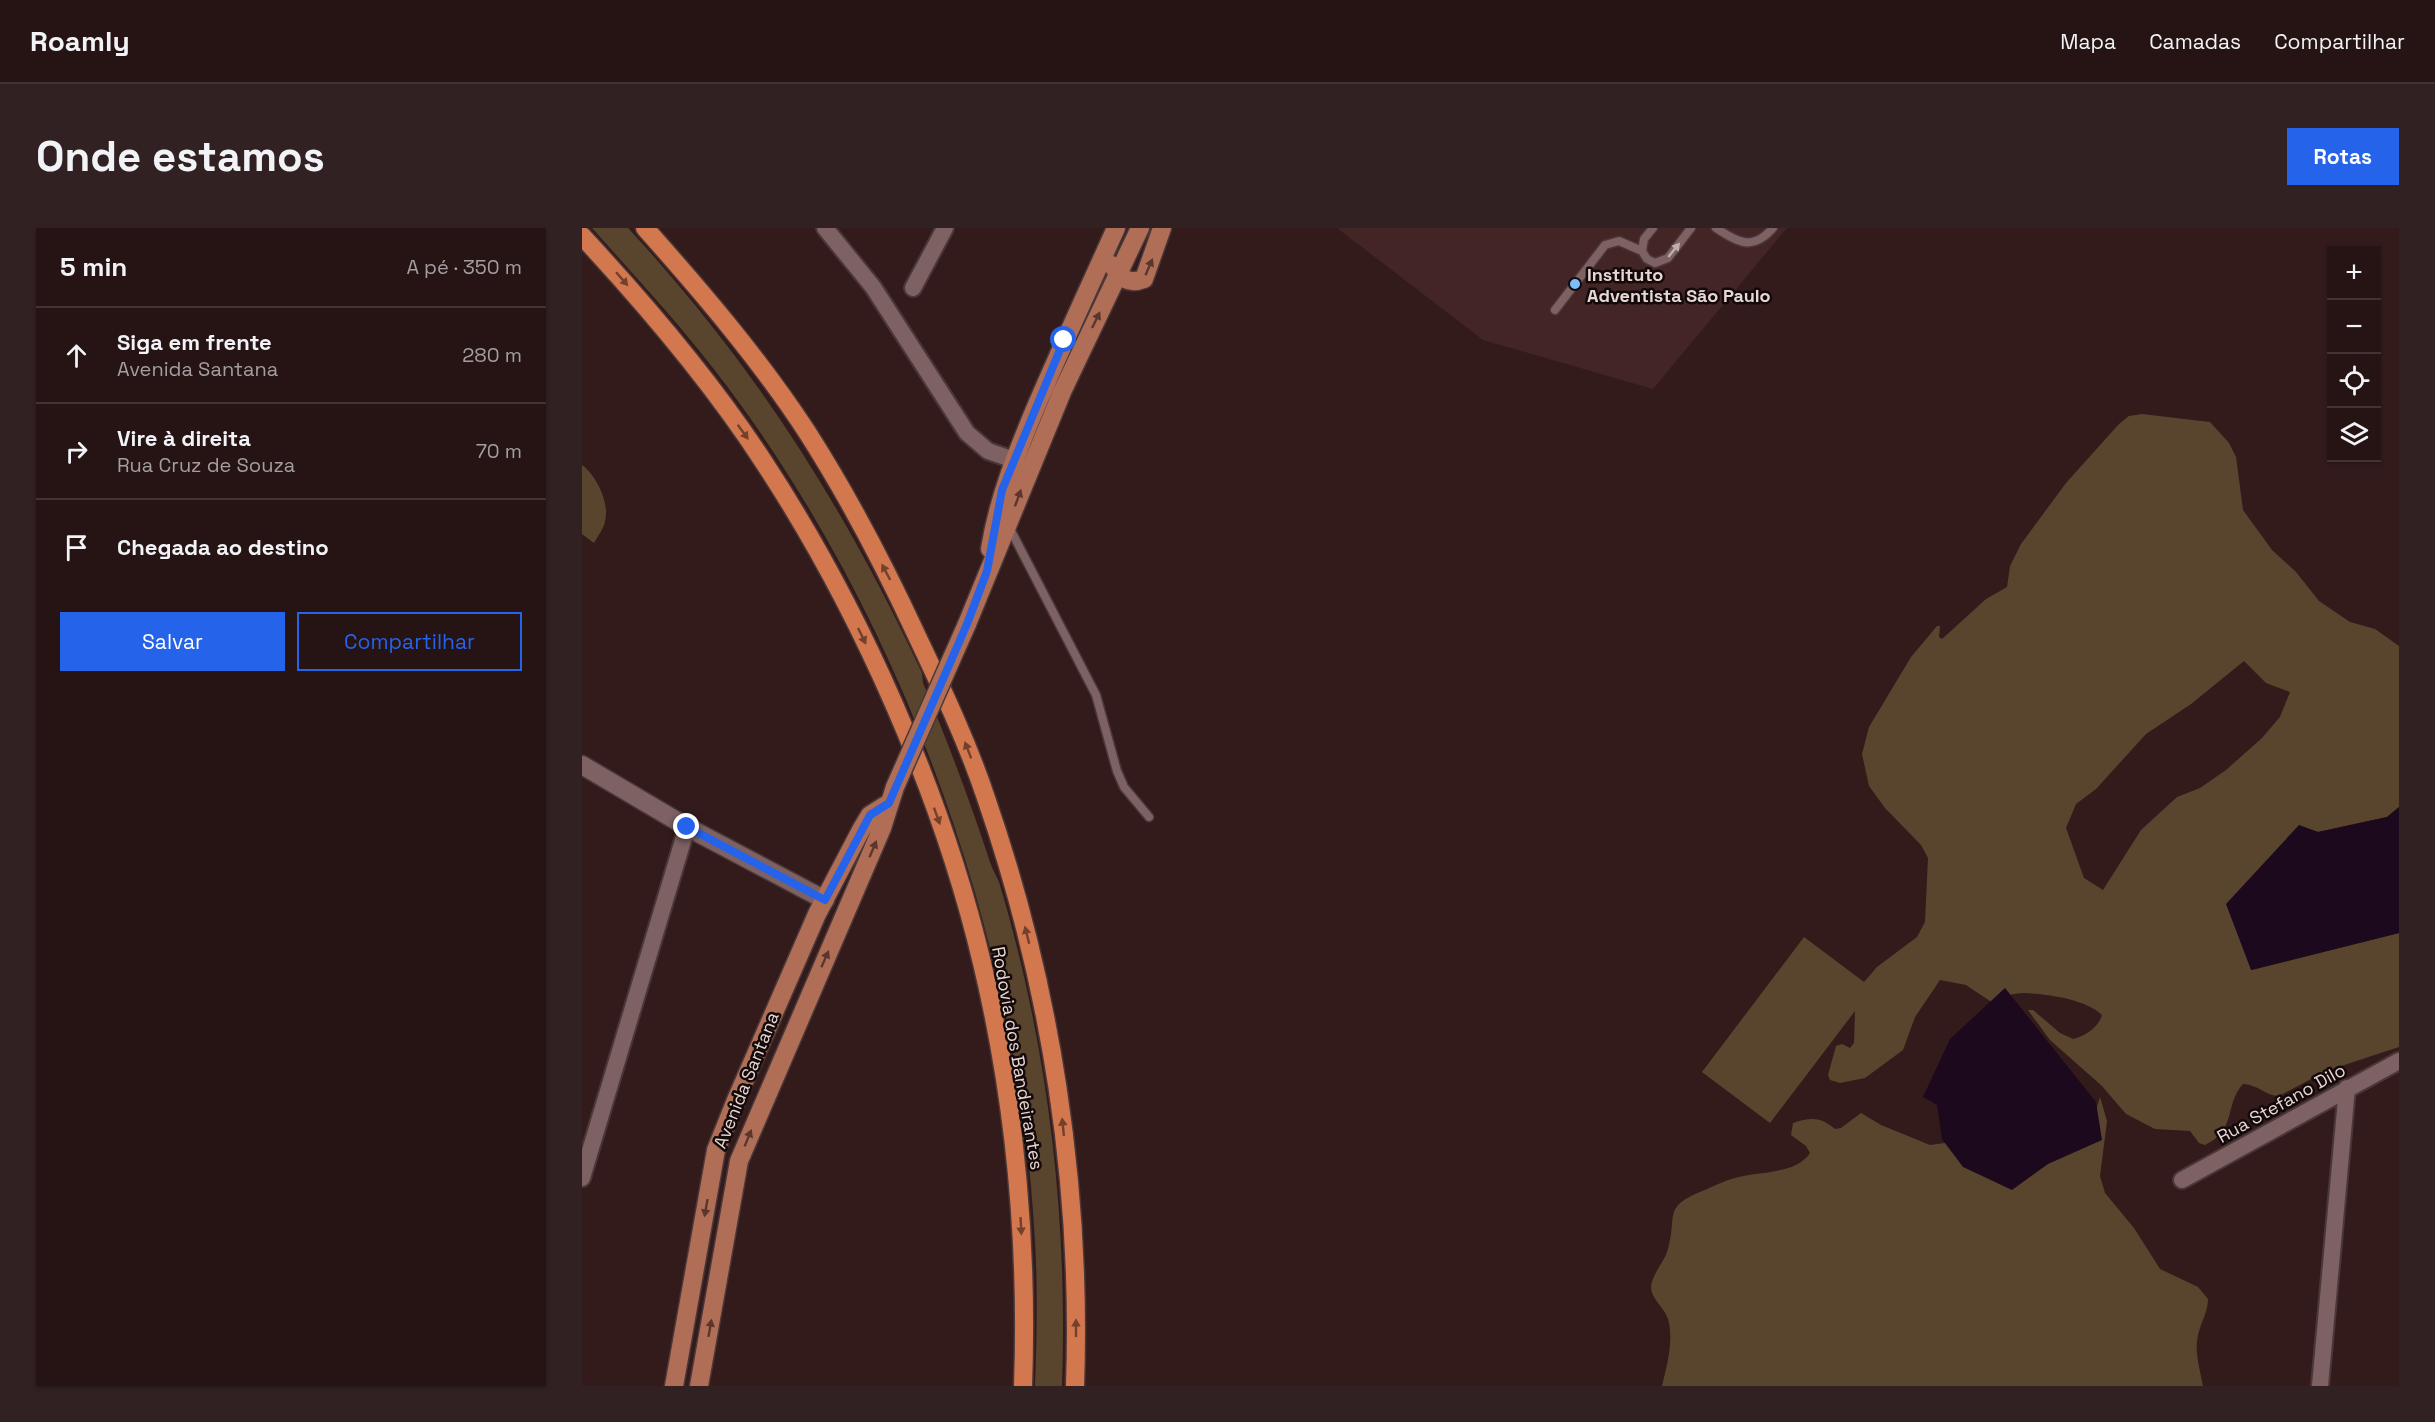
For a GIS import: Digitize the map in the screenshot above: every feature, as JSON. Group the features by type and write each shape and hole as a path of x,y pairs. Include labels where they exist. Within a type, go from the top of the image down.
{"highway":[{"name":"Rodovia dos Bandeirantes","path":"645,228 741,342 806,430 852,507 926,656 962,734 986,796 1034,962 1061,1106 1076,1262 1075,1386"},
{"name":"Rodovia dos Bandeirantes","path":"582,236 672,337 764,461 843,598 880,674 922,777 946,841 982,964 1007,1097 1021,1224 1023,1386"}],"main road":[{"name":"Avenida Santana","path":"987,571 1002,490 1064,340 1116,228"},
{"name":"Avenida Santana","path":"699,1386 739,1161 882,828 892,795 967,624 1062,392 1140,228"},
{"path":"1107,246 1112,265 1118,274 1124,280 1134,283 1144,279 1162,228"},
{"name":"Avenida Santana","path":"674,1386 716,1150 825,900 870,815 892,795"}],"street":[{"path":"825,228 873,287 967,433 988,451 1014,460"},
{"path":"913,288 942,229"},
{"path":"582,765 687,827 825,900"},
{"path":"582,1178 687,827"},
{"name":"Rua Stefano Dilo","path":"2182,1180 2399,1061"},
{"path":"2320,1386 2347,1088"}],"lane":[{"path":"1642,251 1644,239 1653,228"},
{"path":"1555,310 1605,245 1619,241 1642,251 1650,262 1664,261 1692,228"},
{"path":"1716,228 1747,243 1757,243 1773,228"},
{"path":"1008,525 1096,695 1116,771 1124,787 1149,817"}],"shaded area":[{"path":"592,228 628,228 674,279 716,331 793,439 828,495 861,552 922,673 923,683 999,882 1030,1006 1042,1068 1058,1195 1062,1258 1062,1386 1035,1386 1037,1306 1035,1246 1023,1113 1002,999 973,886 936,774 891,665 838,560 779,460 699,350"},
{"name":"Instituto Adventista São Paulo","path":"1337,228 1787,228 1653,389 1483,340"},
{"path":"2142,414 2210,422 2229,443 2236,457 2243,510 2272,550 2296,572 2319,601 2350,622 2375,629 2399,646 2399,807 2387,817 2318,832 2299,826 2252,970 2399,933 2399,1047 2326,1071 2279,1096 2243,1084 2237,1092 2222,1132 2205,1145 2199,1143 2190,1131 2155,1129 2126,1114 2102,1086 2050,1040 2028,1010 2033,1010 2060,1033 2073,1039 2094,1028 2102,1015 2095,1010 2066,998 2020,993 2004,997 1993,1003 1966,985 1940,980 1915,1017 1903,1050 1865,1078 1840,1083 1830,1080 1828,1075 1836,1046 1842,1044 1850,1048 1854,1043 1855,1011 1770,1123 1702,1072 1804,937 1864,982 1877,967 1917,937 1925,922 1928,858 1921,845 1885,808 1869,786 1862,754 1869,727 1911,657 1937,626 1940,626 1939,637 1942,639 1986,599 2007,587 2010,566 2021,544 2066,483 2119,424 2129,416","holes":["2244,661 2266,683 2290,692 2280,717 2262,738 2226,770 2200,788 2177,797 2141,830 2103,890 2084,878 2066,828 2076,804 2096,789 2146,734 2191,704"]},
{"path":"582,465 597,482 604,498 606,514 604,524 594,543 582,534"},
{"path":"2399,807 2399,933 2251,970 2226,904 2299,825 2318,832 2387,817"},
{"path":"2005,988 2096,1102 2102,1140 2048,1164 2012,1190 1963,1167 1942,1139 1937,1105 1923,1097 1950,1039"},
{"path":"2100,1097 2107,1121 2100,1176 2105,1193 2134,1228 2160,1269 2198,1287 2208,1299 2197,1341 2203,1386 1662,1386 1669,1352 1670,1327 1666,1315 1653,1296 1651,1287 1668,1249 1674,1213 1682,1202 1691,1196 1726,1181 1778,1171 1804,1160 1810,1153 1806,1146 1791,1135 1793,1123 1816,1119 1835,1129 1841,1128 1861,1113 1881,1125 1930,1145 2092,1123"}],"place":[{"name":"Instituto Adventista São Paulo","path":"1575,284"}],"route":[{"path":"687,827 825,900 870,815 889,803 967,624 987,571 1002,490 1064,340"}]}
